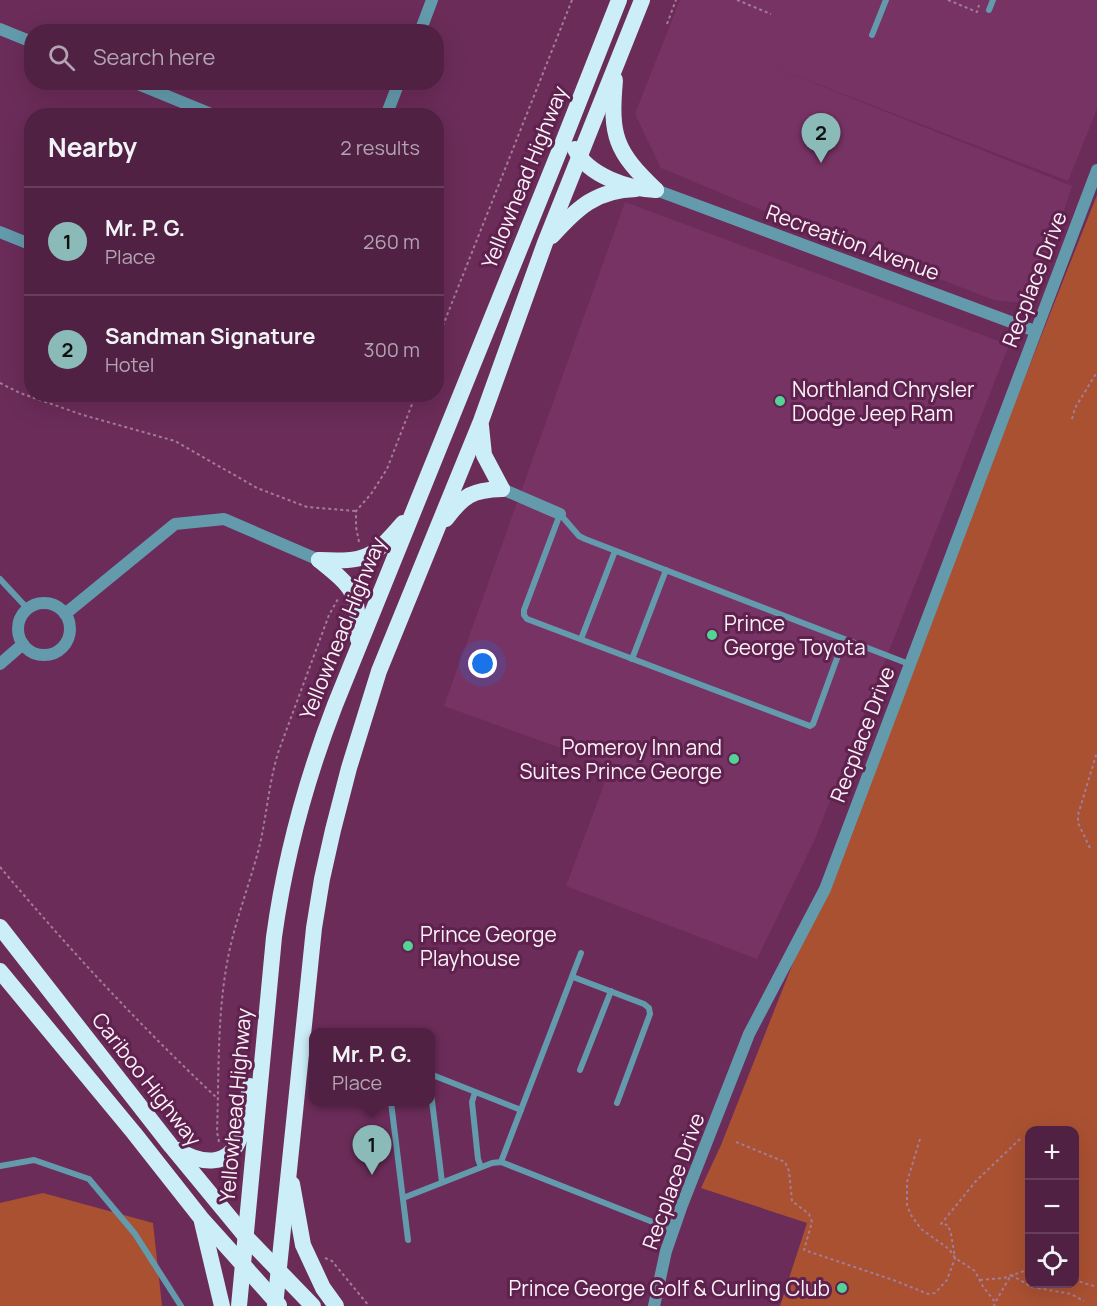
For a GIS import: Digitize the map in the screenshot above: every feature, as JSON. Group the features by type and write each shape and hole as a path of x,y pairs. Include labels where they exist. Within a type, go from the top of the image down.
{"highway":[{"name":"Yellowhead Highway","path":"239,1306 269,979 280,894 290,845 319,744 619,0"},
{"name":"Yellowhead Highway","path":"276,1305 314,928 322,879 349,768 379,671 481,421 545,243 642,0"},
{"path":"617,62 613,123 615,135 649,190"},
{"path":"586,84 574,142 579,157 601,174 649,190"},
{"path":"545,243 583,205 605,195 629,189 649,190"},
{"path":"436,531 465,498 481,490 502,489 484,455 481,421"},
{"path":"319,560 364,559 379,549 412,513"},
{"path":"319,560 351,588 358,613 358,649"},
{"name":"Cariboo Highway","path":"0,927 246,1238 313,1306"},
{"name":"Cariboo Highway","path":"0,971 201,1218 276,1305"},
{"path":"171,1146 193,1159 205,1161 222,1158 241,1136 269,979"},
{"path":"289,1167 303,1245 323,1288 336,1306"},
{"path":"201,1218 222,1306"}],"street":[{"path":"423,24 432,0"},
{"path":"0,29 24,39"},
{"path":"153,90 196,108"},
{"path":"389,108 396,90"},
{"name":"Recplace Drive","path":"654,1306 666,1251 748,1034 825,889 1097,170"},
{"name":"Recreation Avenue","path":"649,190 1035,331"},
{"path":"0,232 24,242"},
{"path":"502,489 560,514"},
{"path":"65,614 175,524 224,519 319,560"},
{"path":"49,603 57,606 65,614 70,626 70,634 62,648 56,652 41,655 33,653 23,644 18,634 18,626 27,608 49,603"},
{"path":"0,664 23,644"}],"lane":[{"path":"872,35 886,0"},
{"path":"989,10 993,0"},
{"path":"844,639 813,724 810,726 527,619 524,610 560,514 579,536 909,664"},
{"path":"581,639 615,551"},
{"path":"633,659 666,570"},
{"path":"0,579 27,608"},
{"path":"501,1162 581,953"},
{"path":"573,977 644,1004 649,1008 650,1014 617,1103"},
{"path":"580,1071 611,991"},
{"path":"435,1080 475,1092 521,1110"},
{"path":"475,1092 472,1102 478,1159 481,1167"},
{"path":"393,1106 408,1240"},
{"path":"434,1106 442,1182"},
{"path":"0,1166 34,1160 90,1179 135,1234 181,1306"},
{"path":"403,1198 481,1167 501,1162 674,1230"}],"path":[{"path":"444,323 572,0"},
{"path":"667,24 676,0"},
{"path":"737,0 771,14"},
{"path":"948,0 977,12 979,7"},
{"path":"1072,419 1075,408 1097,372"},
{"path":"0,383 24,394"},
{"path":"46,402 175,441 257,488 307,507 356,511"},
{"path":"360,544 356,527 356,511 380,482 413,402"},
{"path":"358,584 365,577 366,567"},
{"path":"234,1196 216,1132 221,1015 227,964 259,847 273,769 329,615 340,597"},
{"path":"1090,848 1078,823 1078,815 1097,753"},
{"path":"0,867 108,991 218,1099"},
{"path":"736,1142 785,1162 789,1171 792,1201 808,1214 812,1222 804,1250 928,1294 935,1293 947,1280 955,1258 948,1225 941,1224 976,1181 1021,1138"},
{"path":"920,1139 907,1182 908,1205 915,1224 949,1249 955,1258 975,1271 995,1302"},
{"path":"310,1259 326,1258 332,1262 369,1306"},
{"path":"980,1280 1005,1278 1025,1270"},
{"path":"1011,1275 1032,1287 1071,1294 1084,1301"},
{"path":"994,1306 1011,1275"},
{"path":"1079,1282 1097,1287"}],"shaded area":[{"path":"680,0 1097,0 1097,109 1068,181 771,66 1072,186 1032,304 994,300 661,168 635,114"},
{"name":"Prince George Golf & Curling Club","path":"1097,195 1097,1306 780,1306 807,1223 701,1188 721,1145"},
{"path":"625,202 1009,345 815,839 757,959 566,886 611,766 444,706"},
{"path":"43,1193 153,1223 162,1306 0,1306 0,1203"}],"place":[{"name":"Sandman Signature","path":"821,163"},
{"name":"Northland Chrysler Dodge Jeep Ram","path":"780,401"},
{"name":"Prince George Toyota","path":"712,635"},
{"name":"Pomeroy Inn and Suites Prince George","path":"734,759"},
{"name":"Prince George Playhouse","path":"408,946"},
{"name":"Mr. P. G.","path":"372,1175"},
{"name":"Prince George Golf & Curling Club","path":"842,1288"}]}
